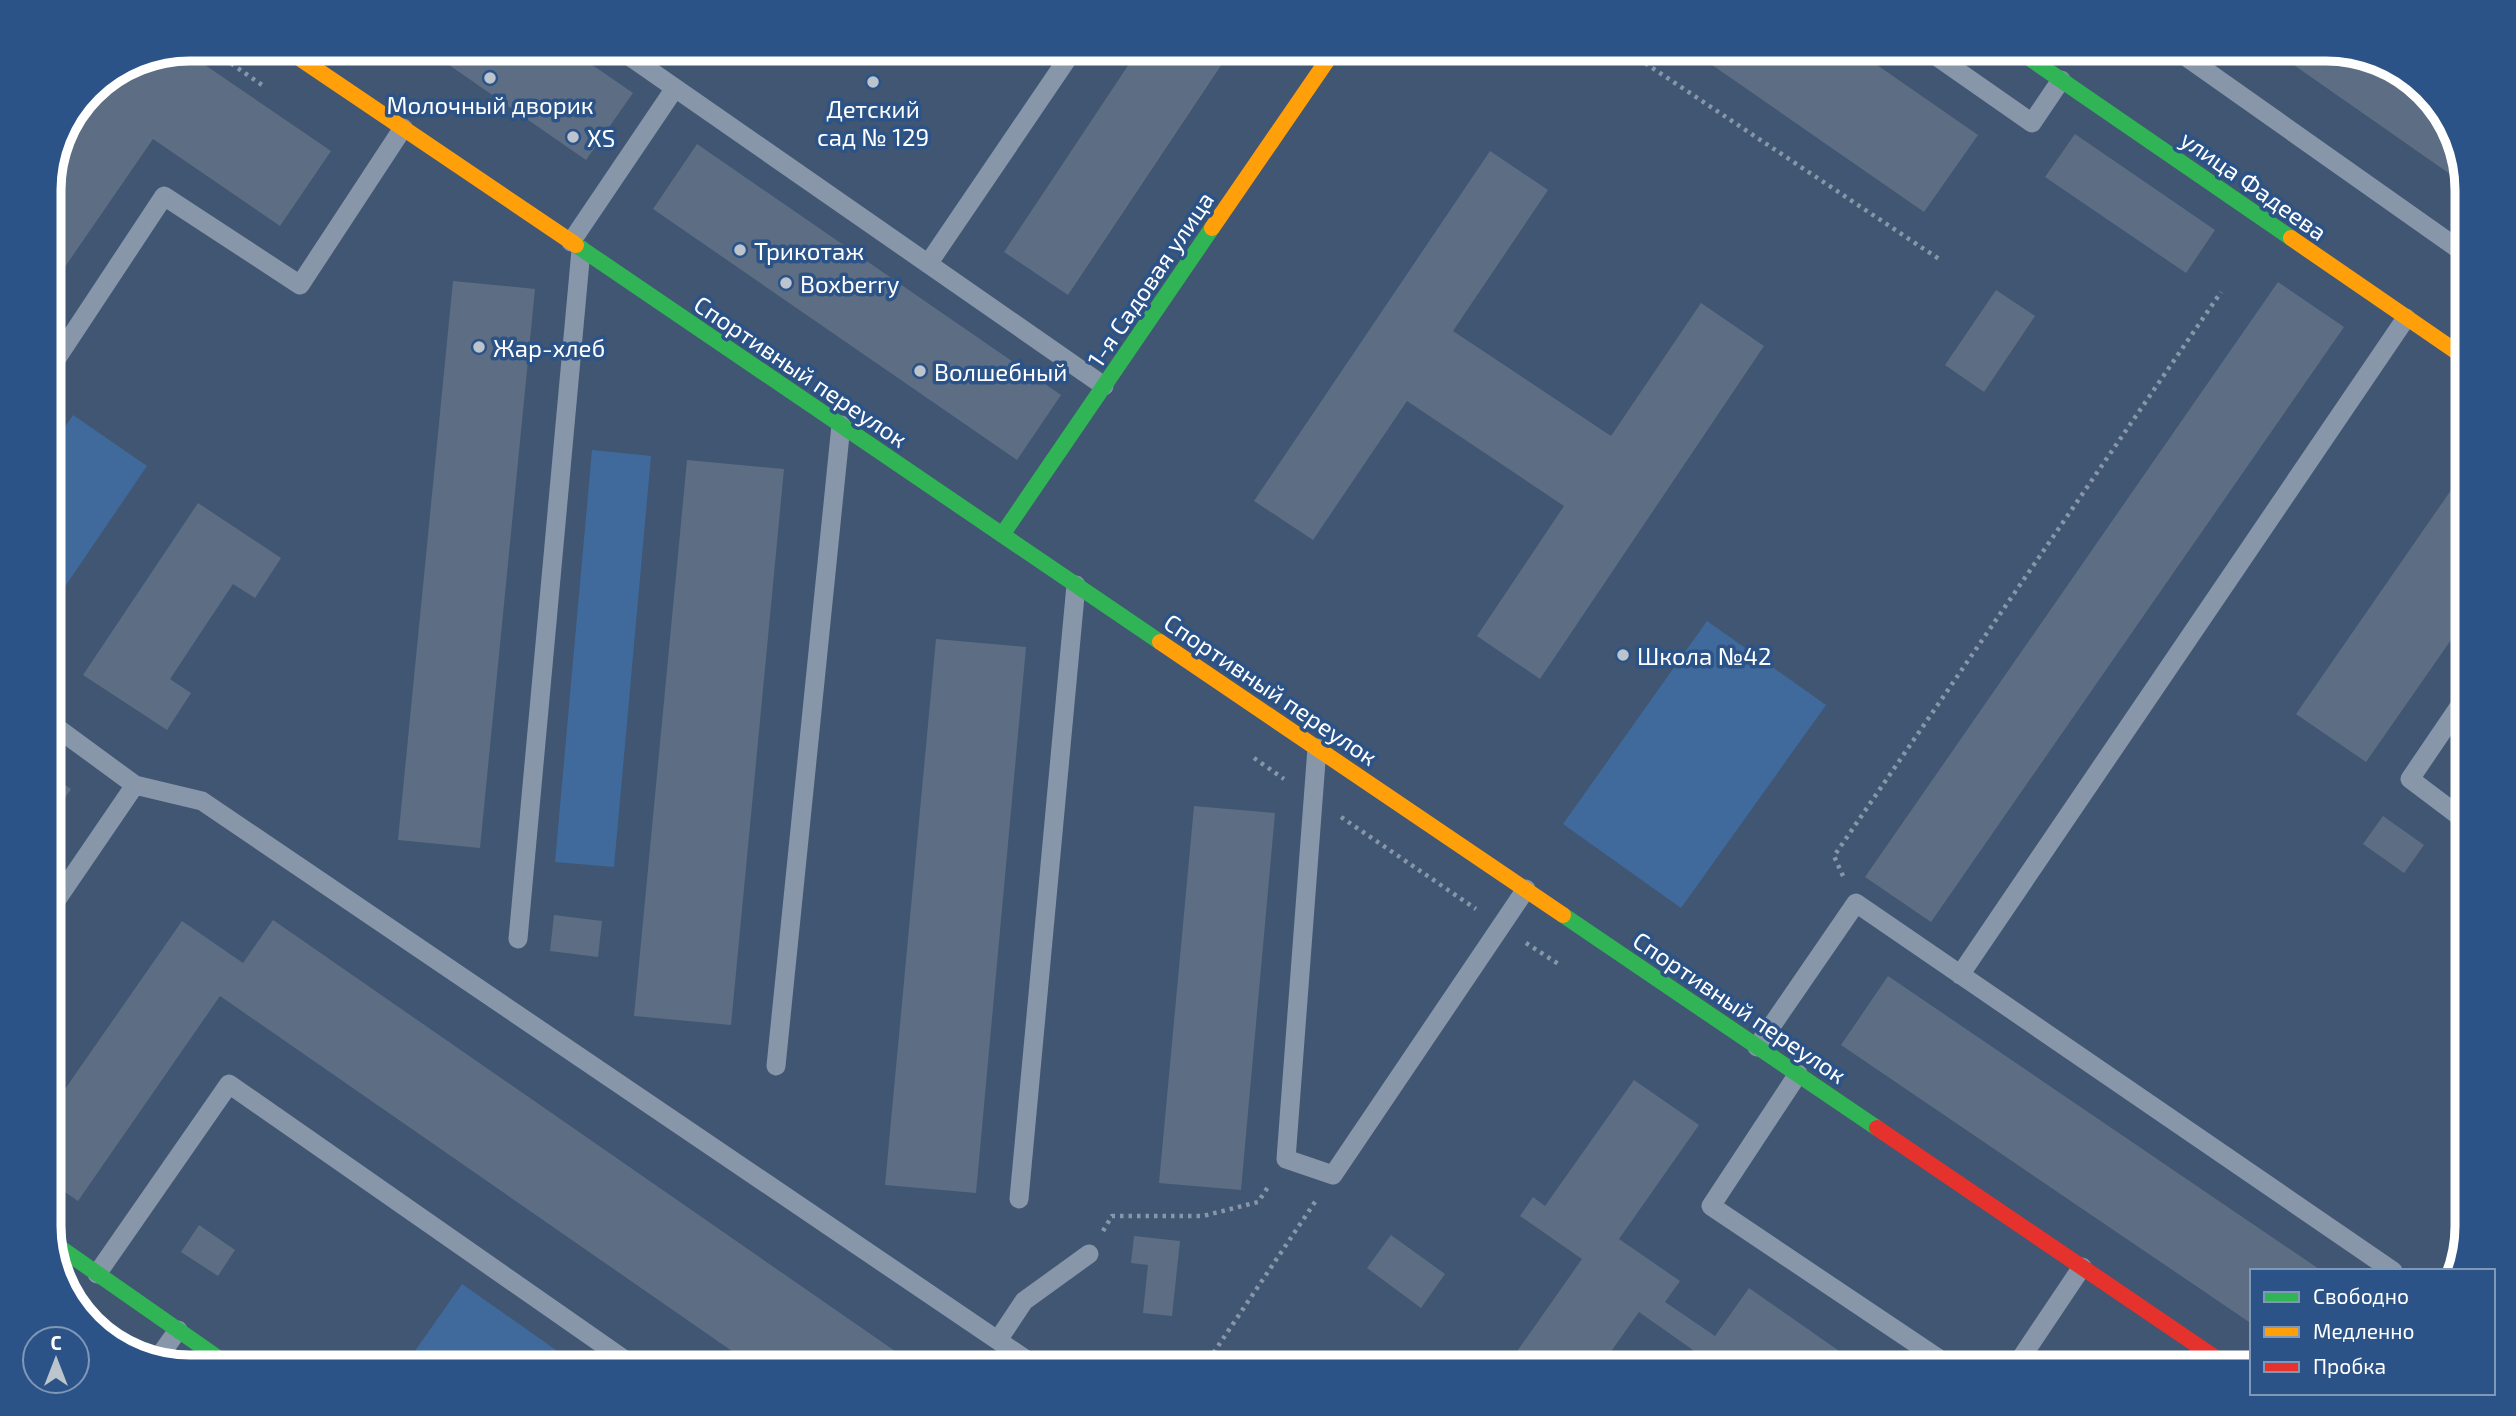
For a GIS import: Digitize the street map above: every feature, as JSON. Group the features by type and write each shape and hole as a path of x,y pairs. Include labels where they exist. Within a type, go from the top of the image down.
{"street":[{"name":"Спортивный переулок","path":"304,61 2082,1267 2206,1355"},
{"name":"1-я Садовая улица","path":"1002,535 1327,61"},
{"name":"улица Фадеева","path":"2036,61 2454,350"},
{"path":"64,1250 214,1355"}],"lane":[{"path":"636,61 1104,386"},
{"path":"928,264 1066,61"},
{"path":"1943,61 2032,123 2061,80"},
{"path":"2192,61 2454,246"},
{"path":"519,939 576,246 675,88"},
{"path":"62,350 164,195 300,285 403,128"},
{"path":"1960,975 2406,318"},
{"path":"776,1066 841,425"},
{"path":"1018,1199 1076,584"},
{"path":"2455,713 2410,779 2455,813"},
{"path":"62,732 135,785 202,801 1020,1355"},
{"path":"1317,748 1286,1159 1333,1175 1525,889"},
{"path":"62,893 135,785"},
{"path":"1757,1047 1856,903 2390,1269"},
{"path":"1798,1074 1711,1206 1933,1355"},
{"path":"97,1274 229,1084 618,1355"},
{"path":"998,1340 1024,1301 1089,1254"},
{"path":"2023,1355 2082,1267"},
{"path":"163,1351 178,1330"}],"path":[{"path":"1642,61 1939,259"},
{"path":"1856,903 1834,856 2221,292"},
{"path":"1089,1254 1112,1216 1203,1216 1258,1202 1286,1159"},
{"path":"1212,1355 1333,1175"}],"shaded area":[{"path":"73,415 147,466 62,591 62,431"},
{"path":"592,450 651,456 614,867 555,862"},
{"path":"1707,621 1826,705 1681,908 1563,824"},
{"path":"462,1284 563,1355 412,1355"}],"building":[{"path":"199,61 331,151 280,226 153,139 62,271 62,174 71,141 83,119 105,93 141,71 174,62"},
{"path":"443,61 586,61 633,93 586,160"},
{"path":"1131,61 1224,61 1068,295 1004,252"},
{"path":"1706,61 1871,61 1978,135 1924,212"},
{"path":"2288,61 2342,62 2375,71 2397,83 2423,105 2433,119 2448,149 2453,176"},
{"path":"2075,134 2215,230 2186,273 2045,177"},
{"path":"697,144 1061,395 1017,460 653,209"},
{"path":"1490,151 1548,190 1453,331 1611,436 1701,303 1764,346 1540,679 1477,636 1564,506 1407,401 1313,540 1254,501"},
{"path":"453,281 535,289 480,848 398,840"},
{"path":"2278,282 2344,327 1931,922 1865,877"},
{"path":"1996,290 2035,316 1984,392 1945,365"},
{"path":"687,460 784,469 731,1025 634,1016"},
{"path":"2454,485 2454,635 2366,762 2296,714"},
{"path":"198,503 281,558 255,598 233,584 170,679 191,693 167,730 83,675"},
{"path":"936,639 1026,647 976,1193 885,1185"},
{"path":"62,783 71,789 62,802"},
{"path":"1194,806 1275,813 1241,1190 1159,1183"},
{"path":"2383,816 2424,845 2404,873 2363,844"},
{"path":"554,915 602,921 598,957 550,951"},
{"path":"273,920 901,1355 738,1355 220,996 78,1201 62,1190 62,1093 182,921 243,963"},
{"path":"1888,976 2319,1269 2250,1269 2250,1323 1841,1045"},
{"path":"1634,1080 1699,1125 1619,1239 1680,1281 1665,1302 1715,1336 1749,1288 1845,1355 1700,1355 1639,1312 1609,1355 1514,1355 1582,1259 1520,1216 1533,1197 1545,1206"},
{"path":"199,1225 235,1250 218,1276 181,1252"},
{"path":"1391,1235 1445,1274 1421,1308 1367,1268"},
{"path":"1134,1236 1180,1241 1172,1316 1143,1313 1148,1265 1131,1263"}],"traffic: fast":[{"path":"2033,61 2291,238"},
{"path":"1002,535 1212,228"},
{"path":"576,245 1160,642"},
{"path":"1563,915 1877,1128"},
{"path":"64,1250 214,1355"}],"traffic: slow":[{"path":"304,61 576,245"},
{"path":"1212,228 1327,61"},
{"path":"2291,238 2454,350"},
{"path":"1160,642 1563,915"}],"traffic: jam":[{"path":"1877,1128 2211,1355"}],"place":[{"name":"Молочный дворик","path":"490,78"},
{"name":"Детский сад № 129","path":"873,82"},
{"name":"XS","path":"573,137"},
{"name":"Трикотаж","path":"740,250"},
{"name":"Boxberry","path":"786,283"},
{"name":"Жар-хлеб","path":"479,347"},
{"name":"Волшебный","path":"920,371"},
{"name":"Школа №42","path":"1623,655"}]}
